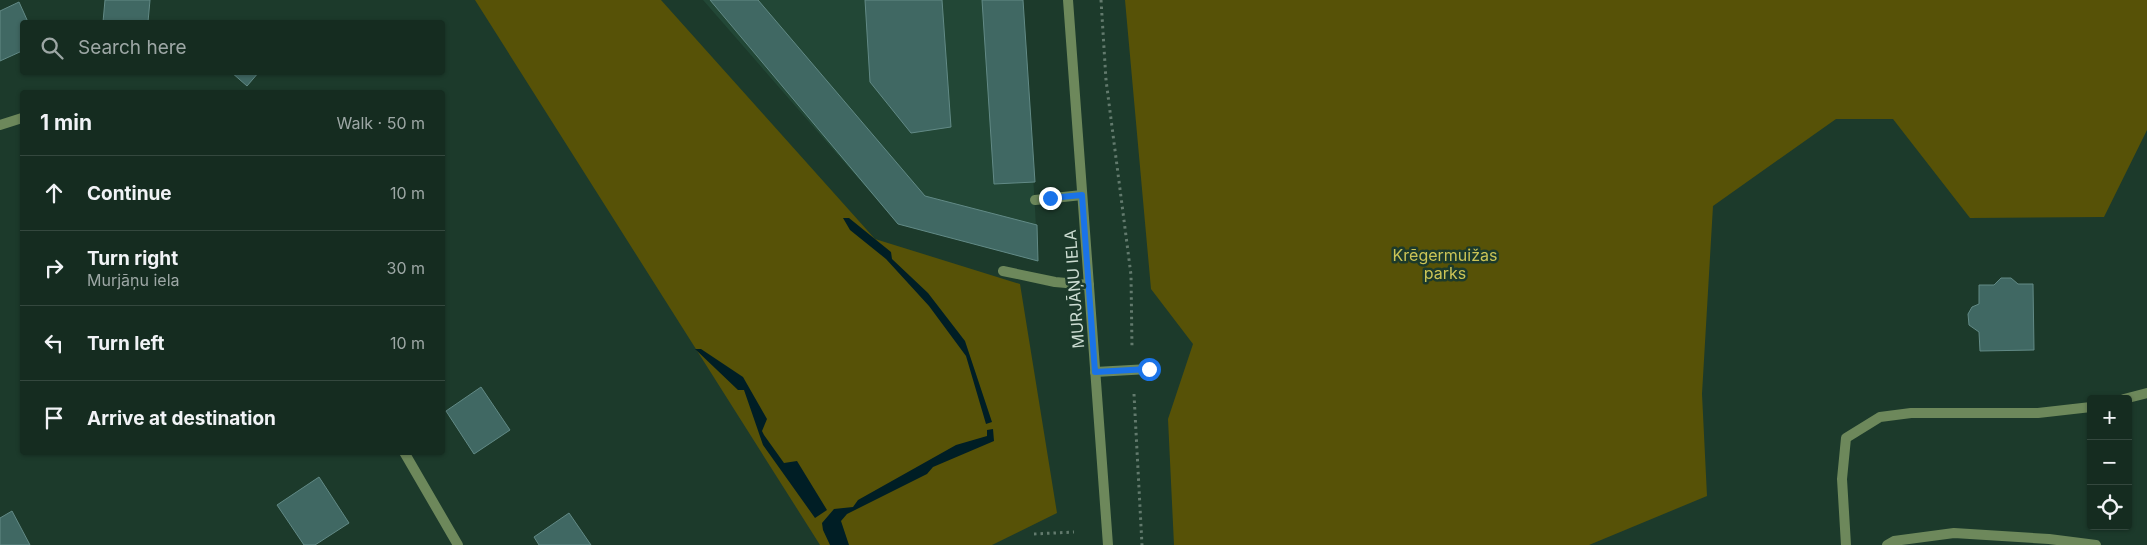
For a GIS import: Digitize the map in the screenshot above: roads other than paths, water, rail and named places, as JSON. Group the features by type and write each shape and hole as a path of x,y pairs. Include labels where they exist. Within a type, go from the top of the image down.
{"street":[{"name":"MURJĀŅU IELA","path":"1068,0 1108,545"},
{"path":"0,125 20,119"},
{"path":"1035,200 1082,195"},
{"path":"1003,270 1054,282 1089,285"},
{"path":"1095,372 1149,369"},
{"path":"2132,397 2147,393"},
{"path":"1846,545 1842,479 1846,438 1880,417 1911,413 2038,413 2087,407"},
{"path":"406,455 458,545"},
{"path":"1887,545 1894,541 1954,533 2049,539 2096,545"}],"water":[{"path":"843,218 849,218 891,252 892,259 928,293 965,341 992,422 986,424 966,356 929,306 886,259 850,230"},
{"path":"695,349 701,349 743,377 767,419 762,431 764,435 784,463 797,461 827,510 815,518 763,445 744,390 738,390"},
{"path":"993,429 994,441 933,467 927,474 847,514 841,521 849,545 830,545 822,523 834,509 853,507 858,500 956,445 987,436 987,430"}],"park label":[{"name":"Krēgermuižas parks","path":"1445,264"}]}
